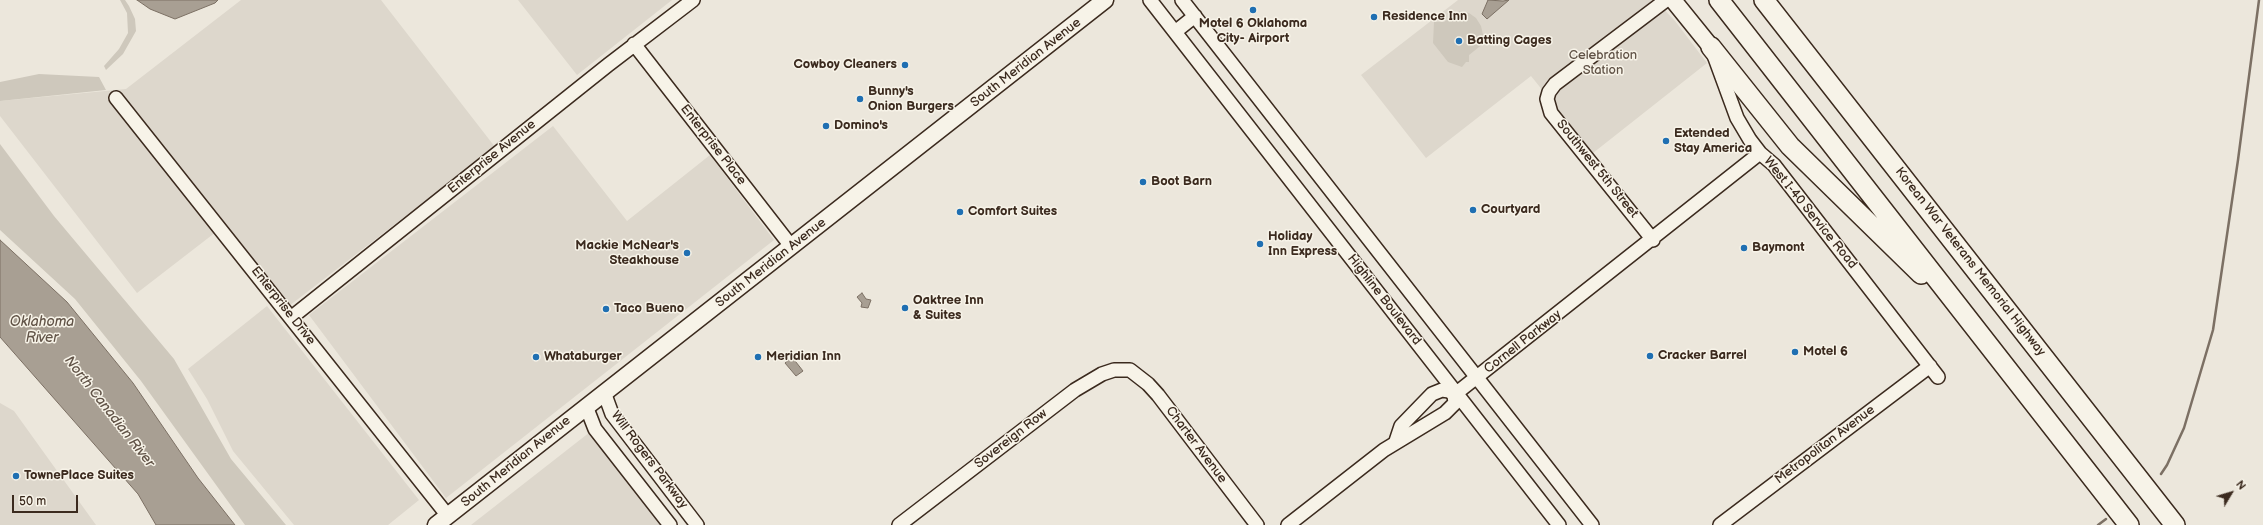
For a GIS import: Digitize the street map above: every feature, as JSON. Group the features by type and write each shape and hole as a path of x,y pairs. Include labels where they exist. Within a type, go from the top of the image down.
{"highway":[{"path":"1719,0 2129,525"},
{"name":"Korean War Veterans Memorial Highway","path":"1764,0 2175,525"},
{"path":"1769,0 1785,26"},
{"path":"1711,47 1796,152 1976,329"}],"main road":[{"name":"South Meridian Avenue","path":"442,520 1105,0"},
{"name":"West I-40 Service Road","path":"1673,0 1711,47"}],"street":[{"name":"Enterprise Avenue","path":"292,316 634,44 693,0"},
{"name":"Highline Boulevard","path":"1150,0 1455,394 1560,525"},
{"name":"Highline Boulevard","path":"1182,0 1592,525"},
{"name":"Southwest 5th Street","path":"1653,240 1551,113 1547,104 1547,96 1554,84 1666,0"},
{"path":"1175,32 1195,16"},
{"name":"Enterprise Place","path":"634,44 791,246"},
{"name":"West I-40 Service Road","path":"1711,47 1737,118 1760,153 1774,165 1938,377"},
{"name":"Enterprise Drive","path":"116,98 292,316 442,520"},
{"name":"Cornell Parkway","path":"1288,525 1396,441 1405,438 1445,413 1455,403 1455,394 1653,240 1760,153"},
{"name":"Metropolitan Avenue","path":"1720,525 1930,366"},
{"name":"Sovereign Row","path":"899,525 1075,390 1102,374 1114,370 1130,370"},
{"name":"Charter Avenue","path":"1130,370 1148,384 1158,395 1257,525"},
{"path":"1396,441 1401,426 1432,394 1442,390 1455,394"},
{"name":"Will Rogers Parkway","path":"604,392 612,414 697,525"},
{"name":"Will Rogers Parkway","path":"586,406 595,429 667,520"},
{"path":"642,488 659,475"},
{"path":"667,520 680,502"}],"shaded area":[{"path":"120,0 125,0 129,6 135,19 136,31 123,54 106,70 104,66 119,49 128,33 127,13"},
{"path":"241,0 381,0 495,147 289,306 225,225 137,293 0,116 0,101 126,89"},
{"path":"518,0 672,0 577,75"},
{"name":"Celebration Station","path":"1458,0 1655,0 1675,21 1707,63 1593,153 1531,76 1426,158 1361,75"},
{"name":"Batting Cages","path":"1460,11 1469,13 1476,18 1481,26 1484,39 1484,43 1469,55 1469,62 1466,62 1462,67 1448,62 1433,43 1434,22 1444,22"},
{"path":"39,74 99,77 106,90 0,101 0,82"},
{"path":"553,126 627,221 710,155 774,240 446,498 309,315"},
{"path":"0,144 54,216 174,359 231,459 286,525 245,525 141,381 75,299 0,230"},
{"path":"267,306 419,500 388,525 294,525 233,451 207,399 188,369"},
{"path":"0,403 14,411 96,525 0,525"},
{"path":"590,432 661,524 471,525"}],"water":[{"path":"137,0 218,0 215,3 175,19 150,9"},
{"path":"1488,0 1509,0 1487,19 1482,14"},
{"name":"Oklahoma River","path":"0,240 67,302 133,383 198,478 235,525 156,525 138,494 0,337"},
{"path":"862,293 866,299 871,300 868,308 861,307 862,303 857,297"},
{"path":"792,357 803,371 796,376 785,363"}],"waterway":[{"path":"2161,474 2167,465 2184,428 2213,330 2238,160 2259,0"},
{"path":"2098,525 2106,519"}],"place":[{"name":"Motel 6 Oklahoma City- Airport","path":"1253,10"},
{"name":"Residence Inn","path":"1374,17"},
{"name":"Batting Cages","path":"1459,41"},
{"name":"Cowboy Cleaners","path":"905,65"},
{"name":"Bunny's Onion Burgers","path":"860,99"},
{"name":"Domino's","path":"826,126"},
{"name":"Extended Stay America","path":"1666,141"},
{"name":"Boot Barn","path":"1143,182"},
{"name":"Courtyard","path":"1473,210"},
{"name":"Comfort Suites","path":"960,212"},
{"name":"Holiday Inn Express","path":"1260,244"},
{"name":"Baymont","path":"1744,248"},
{"name":"Mackie McNear's Steakhouse","path":"687,253"},
{"name":"Oaktree Inn & Suites","path":"905,308"},
{"name":"Taco Bueno","path":"606,309"},
{"name":"Motel 6","path":"1795,352"},
{"name":"Cracker Barrel","path":"1650,356"},
{"name":"Whataburger","path":"536,357"},
{"name":"Meridian Inn","path":"758,357"},
{"name":"TownePlace Suites","path":"16,476"}],"water label":[{"name":"North Canadian River","path":"109,412"}]}
